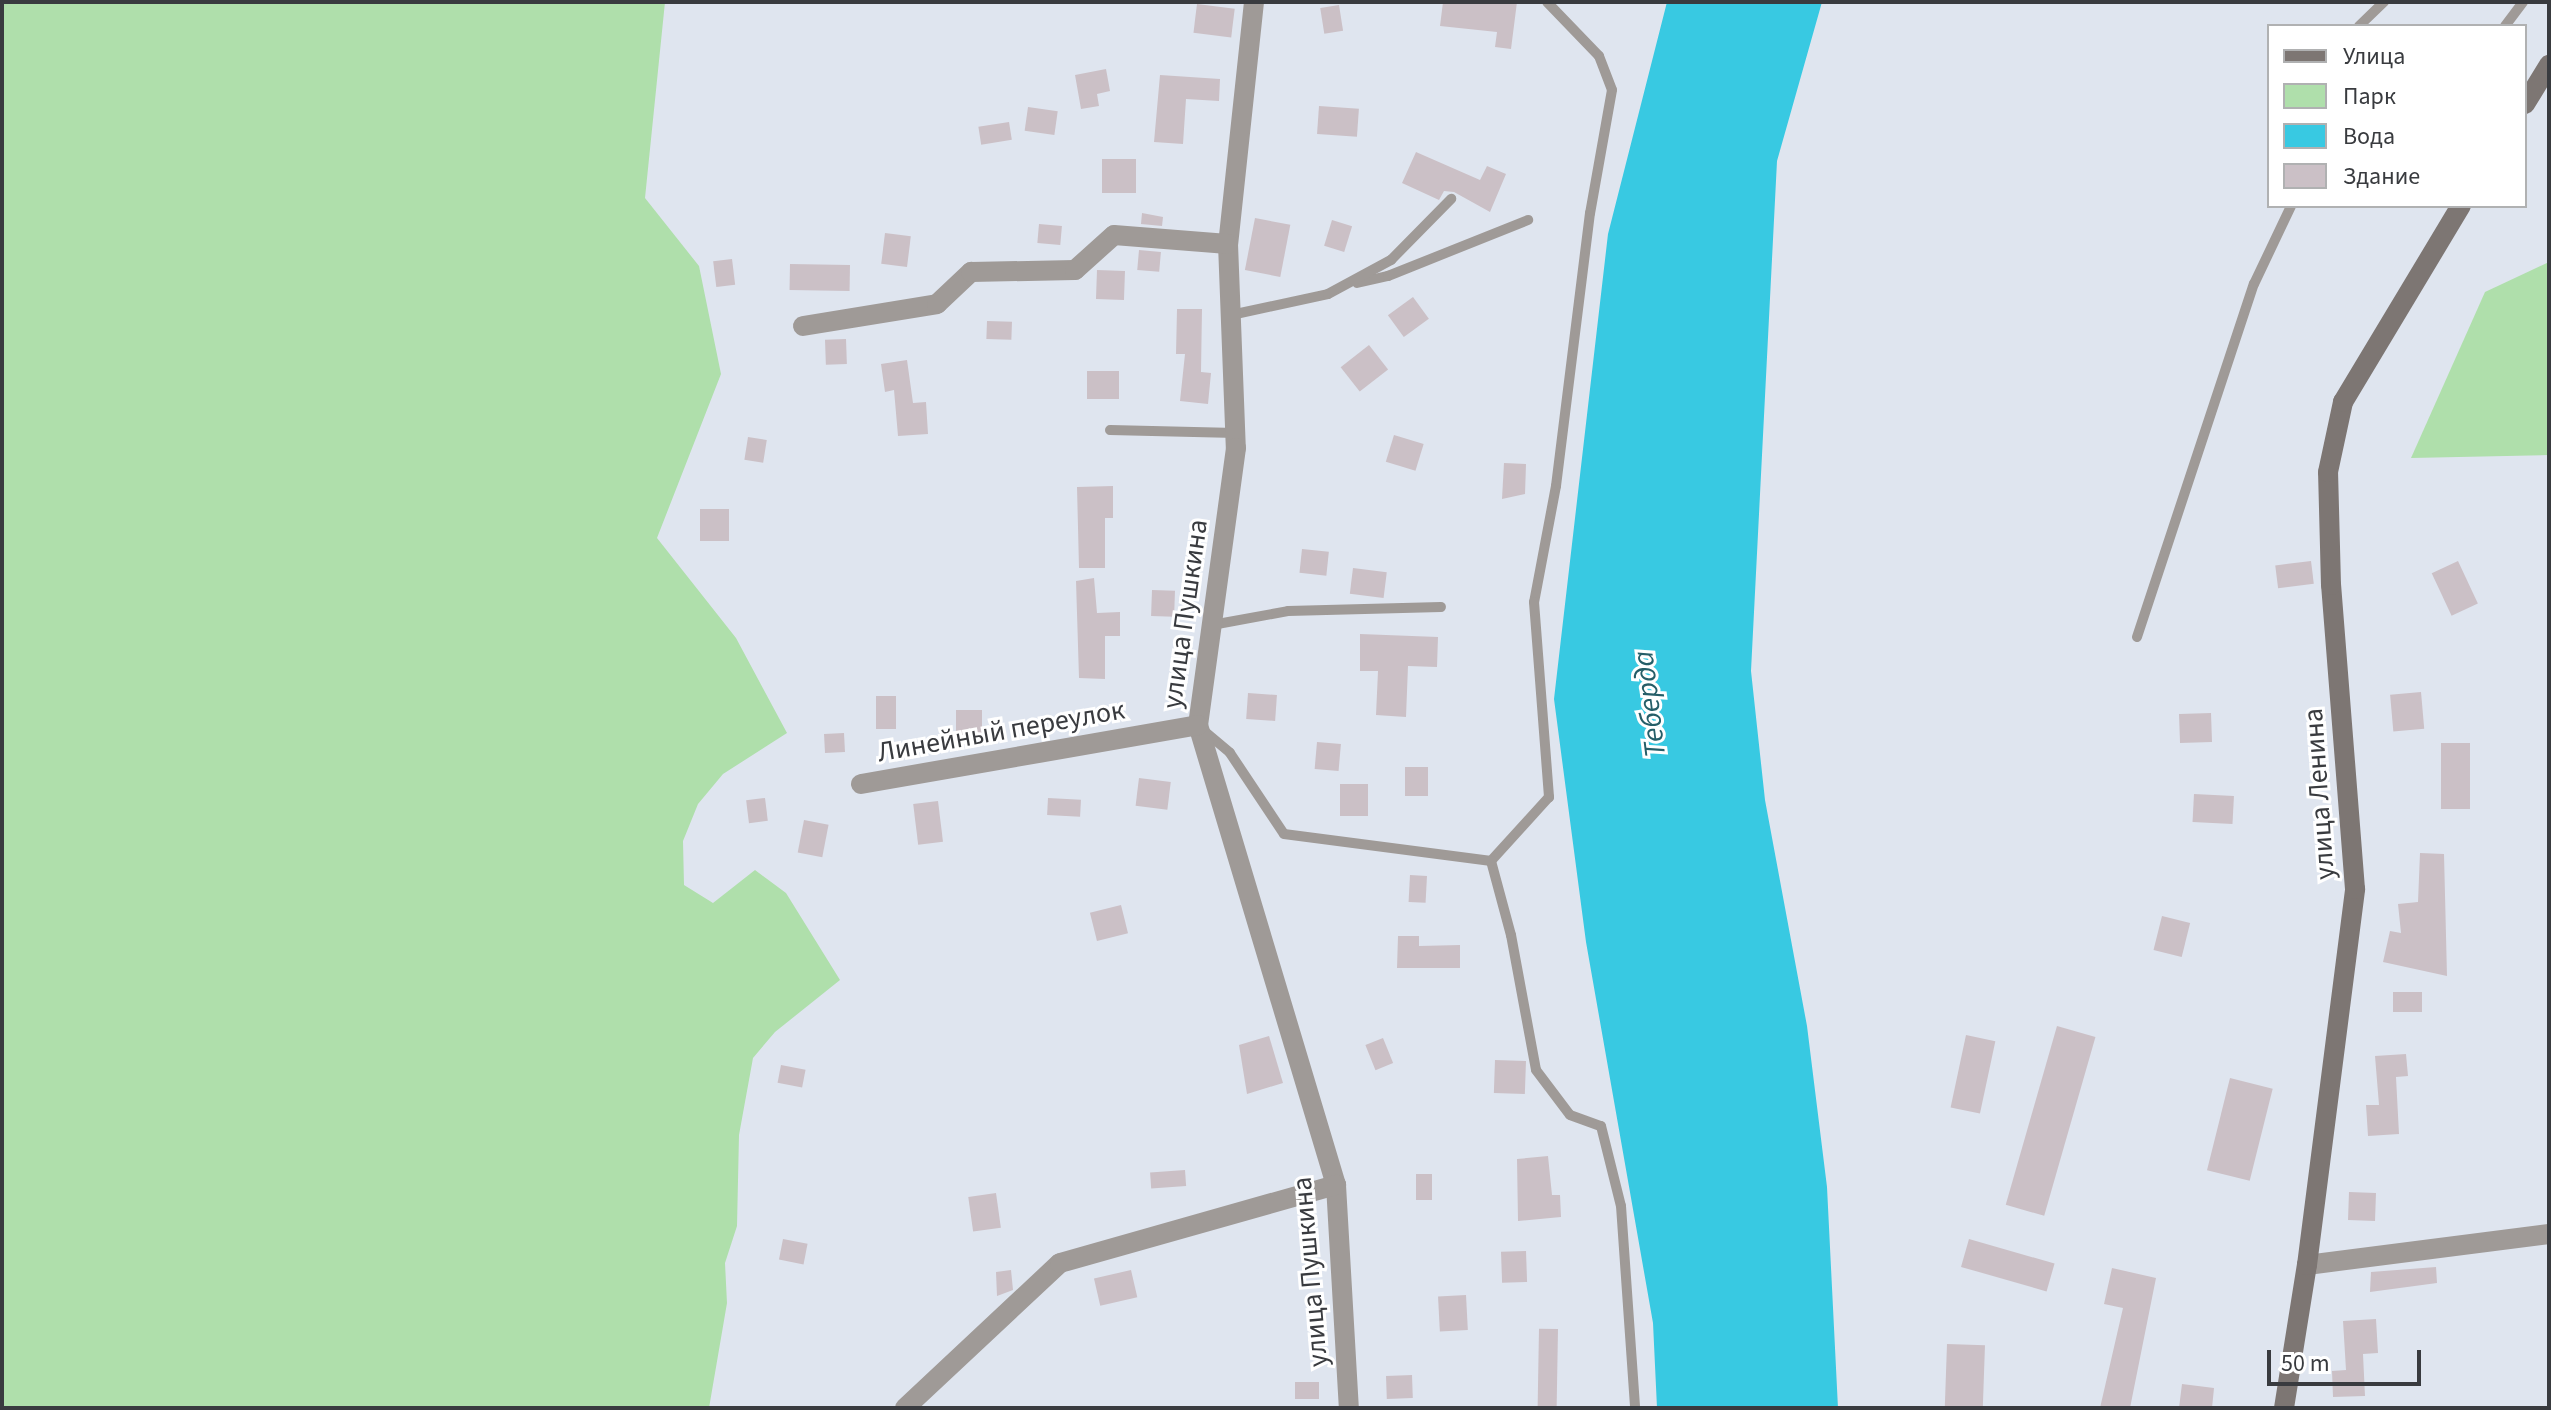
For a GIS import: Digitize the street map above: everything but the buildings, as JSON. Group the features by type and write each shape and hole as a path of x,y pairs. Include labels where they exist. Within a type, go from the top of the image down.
{"main road":[{"path":"2527,101 2549,65"},
{"name":"улица Ленина","path":"2284,1408 2307,1265 2355,889 2331,585 2328,472 2343,402 2460,208"}],"street":[{"name":"улица Пушкина","path":"1254,2 1228,244 1236,433 1198,725 1336,1185 1349,1408"},
{"path":"803,326 937,304 971,272 1075,270 1114,235 1228,244"},
{"name":"Линейный переулок","path":"861,784 1198,725"},
{"path":"905,1408 1060,1263 1336,1185"},
{"path":"2307,1265 2549,1234"}],"lane":[{"path":"1491,861 1549,797 1534,602 1556,486 1590,213 1612,90 1599,56 1547,2"},
{"path":"2361,24 2384,2"},
{"path":"2506,24 2523,2"},
{"path":"1231,315 1328,294 1344,286 1391,260 1451,199"},
{"path":"2137,637 2254,284 2290,208"},
{"path":"1344,286 1388,276 1528,220"},
{"path":"1110,430 1236,433"},
{"path":"1212,625 1288,611 1441,607"},
{"path":"1198,725 1230,753 1284,834 1491,861"},
{"path":"1491,861 1511,935 1536,1070 1570,1115 1601,1126 1621,1206 1635,1408"},
{"path":"1348,1384 1360,1408"}],"green space":[{"path":"2,2 665,2 645,198 699,266 721,374 657,538 736,638 787,733 723,774 698,804 683,841 684,885 713,903 755,870 786,893 840,980 775,1032 753,1058 739,1135 737,1226 725,1263 727,1303 709,1408 2,1408"},
{"path":"2549,262 2549,455 2411,458 2485,292"}],"water":[{"name":"Теберда","path":"1667,2 1822,2 1777,161 1751,671 1765,800 1807,1026 1827,1187 1838,1408 1657,1408 1653,1323 1586,942 1554,699 1608,234"}]}
